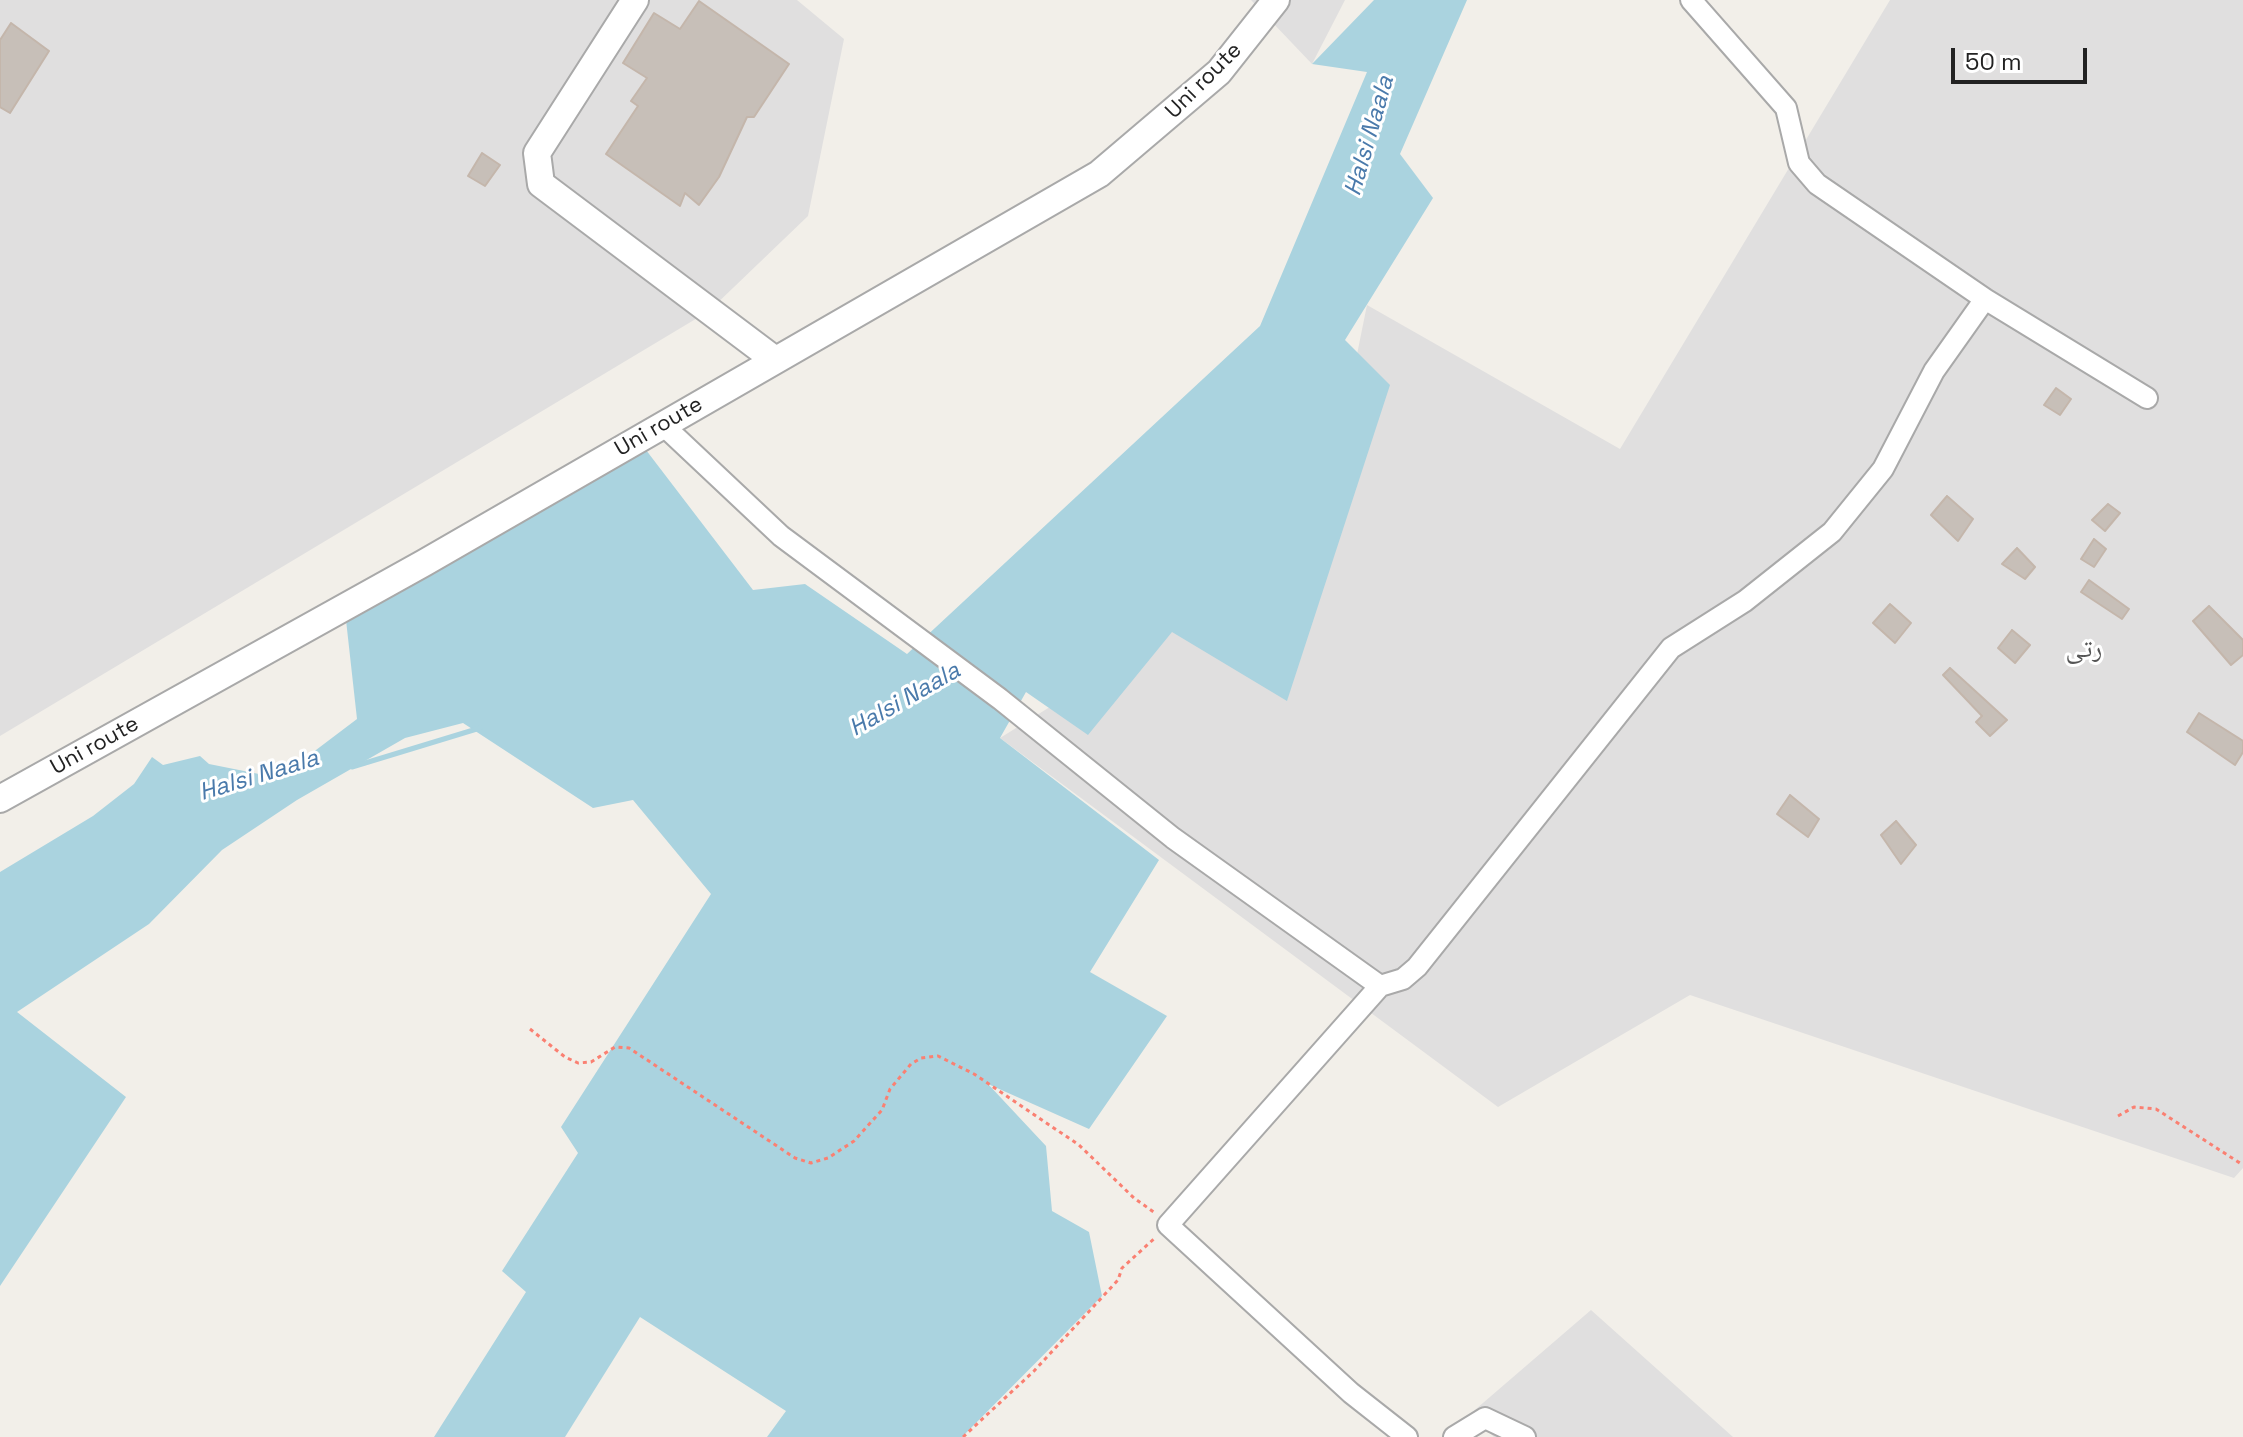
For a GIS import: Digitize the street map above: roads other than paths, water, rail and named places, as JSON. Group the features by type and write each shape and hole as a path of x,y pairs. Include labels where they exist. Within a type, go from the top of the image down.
{"street":[{"path":"635,0 537,153 541,184 775,360"},
{"name":"Uni route","path":"0,799 663,425 1099,174 1219,72 1276,0"},
{"path":"1691,0 1786,108 1799,163 1817,184 1985,299 2147,398"},
{"path":"1407,1437 1351,1393 1168,1225 1380,986 1403,979 1417,967 1671,648 1745,601 1832,532 1883,469 1934,371 1985,299"},
{"path":"663,425 781,536 1000,699 1173,838 1380,986"},
{"path":"1454,1437 1485,1418 1525,1437"}],"water":[{"path":"1374,0 1467,0 1400,154 1433,198 1345,340 1390,385 1287,701 1172,632 1088,735 1026,692 1000,738 1159,860 1090,972 1167,1016 1089,1129 988,1084 1046,1146 1052,1211 1089,1232 1102,1296 962,1437 767,1437 786,1411 640,1317 565,1437 434,1437 526,1292 502,1271 578,1153 561,1127 711,894 633,800 593,808 463,723 405,738 297,800 222,850 149,924 17,1012 126,1097 0,1286 0,872 93,816 134,784 152,757 163,765 200,756 209,764 279,778 357,719 346,620 646,450 753,590 805,584 907,654 1260,326 1367,72 1312,64"}],"waterway":[{"name":"Halsi Naala","path":"352,767 480,728"}],"district":[{"name":"رتی","path":"2084,650"}]}
